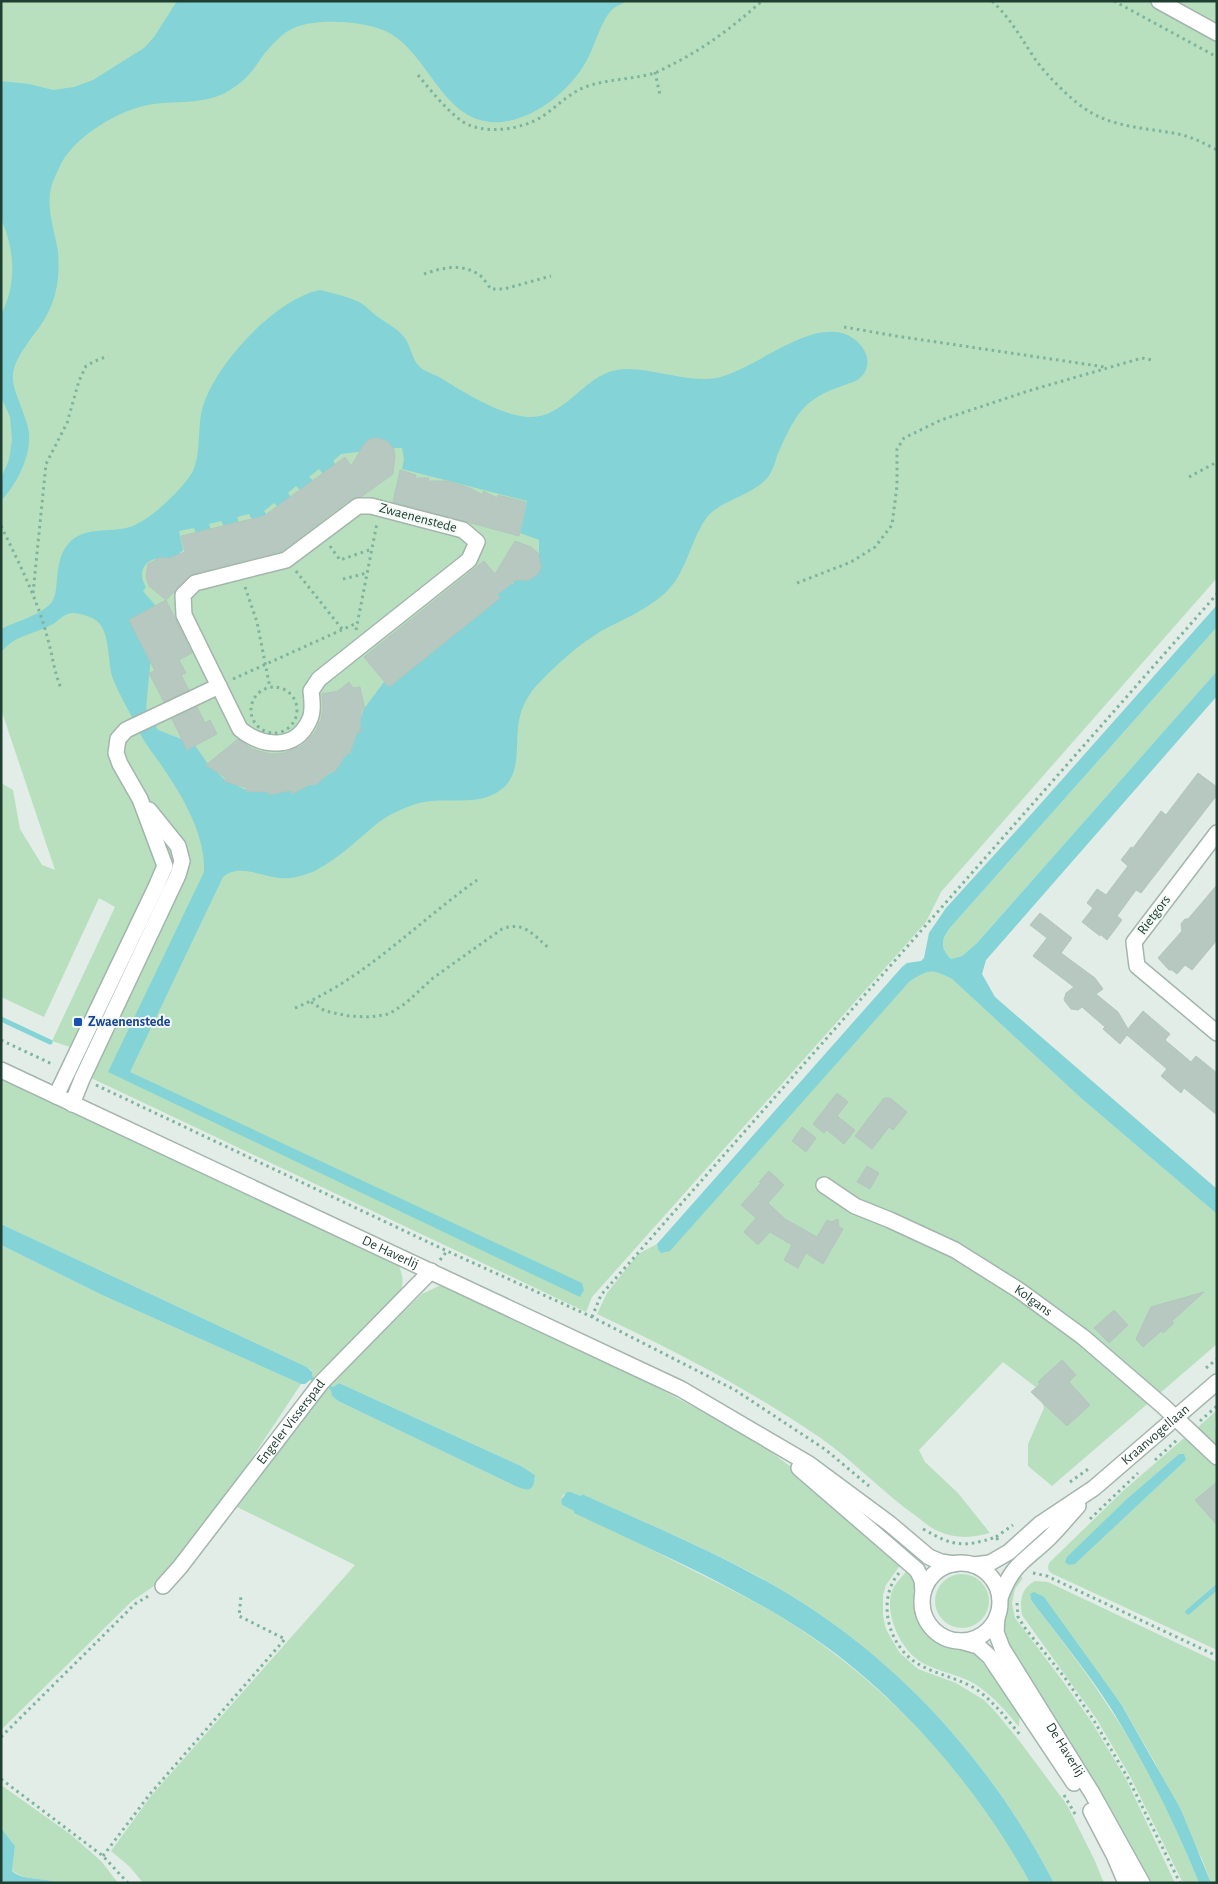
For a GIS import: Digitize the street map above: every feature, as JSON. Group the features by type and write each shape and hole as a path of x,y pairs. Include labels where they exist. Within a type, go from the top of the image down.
{"street":[{"path":"1159,1 1217,33"},
{"name":"Zwaenenstede","path":"358,506 372,506 463,530 478,542 469,560 319,679 311,690 312,707 310,720 302,732 288,742 268,744 252,738 240,729 184,615 183,595 195,583 286,560 320,534 358,506"},
{"path":"72,1104 178,875 182,861 178,846 140,799 120,764 116,753 118,739 126,730 158,713 219,686"},
{"path":"56,1096 66,1071 165,866 140,799"},
{"name":"Rietgors","path":"1217,833 1134,942 1137,966 1217,1033"},
{"name":"De Haverlij","path":"1,1070 681,1389 809,1464 890,1524 929,1558 954,1564"},
{"name":"Kolgans","path":"824,1185 855,1206 955,1250 1020,1291 1083,1337 1217,1457"},
{"name":"Engeler Visserspad","path":"163,1586 186,1560 321,1383 431,1271"},
{"name":"Kraanvogellaan","path":"974,1565 990,1563 1003,1557 1040,1524 1094,1488 1217,1382"},
{"name":"De Haverlij","path":"774,1445 917,1570 922,1580 923,1592"},
{"name":"Kraanvogellaan","path":"1000,1598 1013,1570 1050,1538 1094,1488"},
{"path":"954,1564 974,1565 984,1570 994,1580 1000,1598 1000,1608 997,1617 990,1629 981,1636 960,1641 948,1639 939,1634 924,1616 922,1606 923,1592 928,1581 937,1571 954,1564"},
{"name":"De Haverlij","path":"997,1617 996,1632 1002,1648 1092,1794 1142,1883"},
{"name":"De Haverlij","path":"960,1641 978,1646 990,1657 1085,1799 1126,1883"}],"path":[{"path":"418,75 448,109 462,121 479,128 499,129 521,126 541,117 575,92 590,85 655,72 710,43 762,1"},
{"path":"992,1 1017,28 1036,61 1070,97 1089,112 1118,125 1178,134 1200,140 1217,150"},
{"path":"1114,1 1217,58"},
{"path":"655,72 660,95"},
{"path":"424,274 437,269 460,266 478,274 491,289 504,289 552,276"},
{"path":"844,327 905,338 1107,367"},
{"path":"32,593 46,464 67,423 79,381 86,366 108,356"},
{"path":"797,582 851,562 875,547 892,525 897,486 897,449 904,438 941,420 1028,391 1142,358 1152,360"},
{"path":"1189,476 1217,462"},
{"path":"355,651 357,623 380,508"},
{"path":"1,526 32,593 48,639 55,674 61,688"},
{"path":"320,534 340,560 372,549"},
{"path":"286,560 342,629"},
{"path":"242,571 246,593 257,622 270,688"},
{"path":"342,579 367,573"},
{"path":"592,1317 601,1295 1217,594"},
{"path":"219,686 357,623"},
{"path":"270,688 277,688 289,694 294,700 297,710 294,722 286,730 280,732 272,733 262,730 253,721 251,710 255,697 262,690 270,688"},
{"path":"295,1008 312,1002 377,960 477,880"},
{"path":"312,1002 325,1010 350,1016 370,1017 390,1014 406,1003 434,978 502,929 512,925 523,927 550,949"},
{"path":"1,1040 66,1071"},
{"name":"De Haverlij","path":"82,1079 447,1251"},
{"path":"1203,1371 1217,1359"},
{"path":"1152,1462 1217,1406"},
{"path":"1067,1485 1098,1461"},
{"path":"1087,1522 1144,1468"},
{"path":"996,1537 1019,1520"},
{"path":"908,1562 889,1587 887,1596 887,1616 895,1639 903,1650 919,1665 957,1679 988,1698 1024,1739"},
{"path":"1030,1577 1040,1567"},
{"path":"1034,1573 1047,1576 1217,1656"},
{"path":"1,1737 135,1604 163,1586"},
{"path":"103,1856 150,1794 285,1639 239,1616 240,1596"},
{"path":"1018,1597 1016,1604 1018,1617 1093,1719 1128,1778 1180,1883"},
{"path":"1,1779 103,1856 128,1883"},
{"path":"1060,1790 1078,1820"}],"green space":[{"path":"1,1 1217,1 1217,578 941,892 926,922 592,1297 586,1312 89,1077 97,1060 73,1048 52,1041 115,907 99,898 44,1017 1,997 1,783 13,790 20,829 42,865 55,870 1,709"},
{"path":"1217,627 1217,671 977,943 962,956 951,959 943,947 944,937 949,929"},
{"path":"934,970 952,979 1082,1099 1217,1214 1217,1344 1052,1486 1028,1466 1028,1444 1044,1408 1037,1388 1003,1362 919,1450 925,1462 958,1493 990,1533 971,1537 944,1534 932,1528 892,1498 834,1448 795,1421 712,1372 597,1314 607,1293 638,1254 657,1244 658,1249 909,982 924,972"},
{"path":"1,1078 399,1266 402,1283 397,1299 314,1377 311,1370 307,1367 1,1224"},
{"path":"1,1245 102,1295 301,1384 225,1499 157,1584 132,1601 1,1730"},
{"path":"441,1285 599,1357 711,1416 770,1451 838,1503 901,1564 886,1585 883,1595 883,1616 886,1629 900,1653 918,1669 956,1683 984,1700 994,1710 1067,1805 1104,1883 1054,1883 1008,1805 981,1768 922,1700 855,1640 791,1595 733,1563 582,1494 581,1496 571,1492 563,1495 562,1505 764,1607 807,1634 873,1686 904,1714 960,1777 986,1811 1030,1883 143,1883 130,1867 111,1851 151,1796 355,1565 237,1507 329,1384 422,1294","holes":["339,1383 521,1466 535,1475 535,1480 513,1485 338,1401 332,1396 333,1387"]},
{"path":"1217,1410 1215,1427 1217,1429 1217,1449 1196,1429"},
{"path":"1183,1439 1189,1439 1217,1464 1217,1650 1049,1571 1049,1563 1123,1491","holes":["1179,1454 1186,1460 1075,1564 1069,1565 1129,1497"]},
{"path":"908,1569 914,1584 916,1615 924,1630 931,1637 948,1646 965,1648 986,1667 1017,1706 1019,1727 999,1704 975,1684 921,1662 907,1649 896,1631 892,1620 890,1600 893,1588"},
{"path":"1018,1573 1023,1578 1015,1589 1012,1603 1015,1618 1091,1721 1126,1779 1175,1883 1149,1883 1079,1757 1006,1645 1002,1626 1011,1586"},
{"path":"962,1574 972,1576 981,1582 987,1591 989,1601 987,1611 981,1620 972,1626 962,1628 952,1626 943,1620 937,1611 935,1601 937,1591 943,1582 952,1576"},
{"path":"1035,1581 1048,1582 1217,1662 1217,1883 1211,1883 1202,1859 1154,1761 1121,1704 1043,1598 1030,1594 1031,1600 1101,1695 1148,1772 1170,1816 1199,1883 1183,1883 1130,1776 1096,1718 1022,1615 1022,1596 1026,1588"},
{"path":"1,1785 70,1834 101,1861 118,1883 58,1883 22,1876 12,1870 15,1846 1,1828"}],"water":[{"path":"177,1 628,1 610,12 602,25 587,60 564,90 532,113 508,121 486,121 467,115 452,102 414,54 399,40 383,30 362,24 322,22 297,27 285,33 267,50 246,78 223,94 198,101 154,104 127,111 86,135 65,157 52,186 50,204 51,220 58,252 59,271 57,285 48,313 20,354 14,369 13,384 28,426 29,442 22,469 1,501 1,478 9,460 12,440 10,417 1,397 1,315 10,291 12,267 9,243 1,219 1,81 29,84 53,90 74,87 93,80 144,48 154,37"},
{"path":"320,290 360,303 403,335 415,360 423,369 495,408 519,416 541,416 552,412 589,383 609,372 633,369 689,378 716,378 747,366 780,348 814,334 830,332 845,334 861,346 867,357 868,364 866,370 860,378 812,400 802,409 789,430 768,477 753,490 718,507 705,520 682,569 664,594 648,606 598,633 582,644 536,687 527,698 521,712 514,769 511,778 505,786 487,797 423,802 400,810 379,822 334,859 307,874 296,877 276,878 248,871 239,871 231,872 223,877 130,1072 582,1283 584,1290 580,1297 108,1072 204,872 201,842 190,812 142,737 118,690 111,672 105,633 97,621 79,614 67,614 53,624 12,642 1,653 1,629 34,615 51,603 56,592 60,559 69,543 75,538 90,532 122,529 138,524 163,506 178,490 194,469 198,453 202,410 208,393 219,374 232,355 266,320 284,306 302,296","holes":["402,448 404,459 402,469 527,501 520,533 539,540 539,567 515,579 513,584 505,582 497,593 500,598 388,686 384,682 363,710 357,733 348,753 333,771 314,784 290,791 269,792 244,789 224,779 208,764 194,744 158,730 146,708 156,606 143,591 146,587 142,574 143,568 151,560 164,559 171,561 183,550 179,531 194,528 196,533 211,530 209,524 221,521 224,526 239,523 237,517 249,514 252,520 267,515 264,511 274,503 278,507 291,497 288,493 296,486 301,491 314,481 309,477 319,469 323,474 336,465 333,461 341,454"]},
{"path":"1217,605 1217,627 949,929 944,937 943,947 951,959 962,956 977,943 1217,671 1217,696 986,960 982,974 995,997 1217,1189 1217,1214 1082,1099 952,979 939,973 925,972 909,982 670,1251 661,1253 657,1244 902,967 907,963 921,961 924,958 929,933 946,908"},
{"path":"1,1224 307,1367 312,1372 313,1381 310,1380 305,1384 301,1384 102,1295 1,1245"},
{"path":"339,1383 521,1466 535,1475 532,1487 530,1489 523,1489 513,1485 338,1401 332,1396 329,1389 330,1386 333,1387"},
{"path":"1179,1454 1184,1454 1186,1460 1075,1564 1069,1565 1065,1562 1067,1557 1129,1497"},
{"path":"567,1492 581,1496 582,1494 733,1563 790,1595 855,1640 922,1700 981,1768 1008,1805 1054,1883 1030,1883 986,1812 960,1777 902,1712 838,1656 778,1615 721,1583 574,1513 574,1511 562,1505 561,1500"},
{"path":"1034,1592 1044,1597 1121,1704 1181,1810 1211,1883 1199,1883 1170,1816 1137,1752 1093,1682 1031,1600 1030,1594"},
{"path":"1,1828 15,1846 12,1871 27,1878 58,1883 1,1883"}],"building":[{"path":"379,438 388,442 394,449 393,474 361,497 352,498 282,551 192,574 166,600 149,586 146,577 148,564 159,558 170,558 185,552 181,536 264,516 345,457 351,466 365,443 370,439"},
{"path":"400,470 416,475 415,478 429,478 428,481 448,481 470,488 483,495 483,491 497,498 498,495 526,502 519,536 393,502"},
{"path":"515,541 531,547 538,553 541,567 538,574 529,580 516,580 497,595 500,598 389,687 364,657 484,561 495,574"},
{"path":"166,600 192,653 179,660 186,673 181,675 189,690 164,702 149,673 155,671 129,620"},
{"path":"349,682 353,688 360,687 365,710 361,710 360,733 357,732 350,754 347,753 334,773 332,770 315,786 313,783 292,794 292,790 269,795 269,792 246,791 247,788 224,781 226,778 206,765 238,739 252,749 271,754 284,753 301,746 315,732 321,720 323,708 322,694 338,691"},
{"path":"197,707 205,723 210,720 217,734 187,750 172,719"},
{"path":"1198,773 1217,787 1217,795 1141,893 1136,890 1117,916 1122,920 1107,940 1100,934 1100,936 1082,922 1093,908 1087,903 1097,889 1106,895 1128,866 1121,860 1131,847 1133,848 1161,811 1166,815"},
{"path":"1217,885 1217,940 1192,970 1185,965 1177,974 1169,970 1158,958 1182,931 1181,924 1185,919 1188,919"},
{"path":"1040,913 1072,938 1061,953 1095,978 1103,989 1096,994 1118,1012 1128,1029 1143,1011 1170,1034 1165,1040 1191,1062 1196,1056 1217,1073 1217,1115 1184,1088 1181,1093 1161,1076 1167,1069 1127,1035 1120,1044 1103,1029 1105,1027 1082,1007 1078,1010 1071,1009 1064,1000 1066,993 1074,987 1033,956 1047,938 1030,925"},
{"path":"837,1093 848,1102 837,1116 855,1130 844,1144 827,1130 824,1133 813,1124"},
{"path":"884,1098 890,1098 907,1112 893,1130 889,1127 872,1149 855,1136"},
{"path":"802,1127 816,1138 806,1152 792,1141"},
{"path":"867,1166 879,1173 870,1189 857,1182"},
{"path":"769,1171 784,1185 768,1203 785,1219 817,1237 827,1220 831,1222 838,1219 839,1227 843,1229 823,1264 806,1253 798,1268 784,1260 792,1245 770,1232 758,1245 744,1232 756,1218 741,1205"},
{"path":"1204,1292 1172,1321 1174,1323 1163,1333 1161,1331 1143,1347 1136,1339 1151,1307"},
{"path":"1114,1310 1128,1325 1109,1343 1094,1328"},
{"path":"1062,1360 1076,1375 1069,1382 1090,1405 1067,1426 1031,1392 1040,1384 1038,1382"},
{"path":"1217,1482 1217,1525 1195,1500"}],"waterway":[{"path":"1,1019 50,1042"},
{"path":"1188,1612 1217,1587"}],"place":[{"name":"Zwaenenstede","path":"78,1022"}]}
